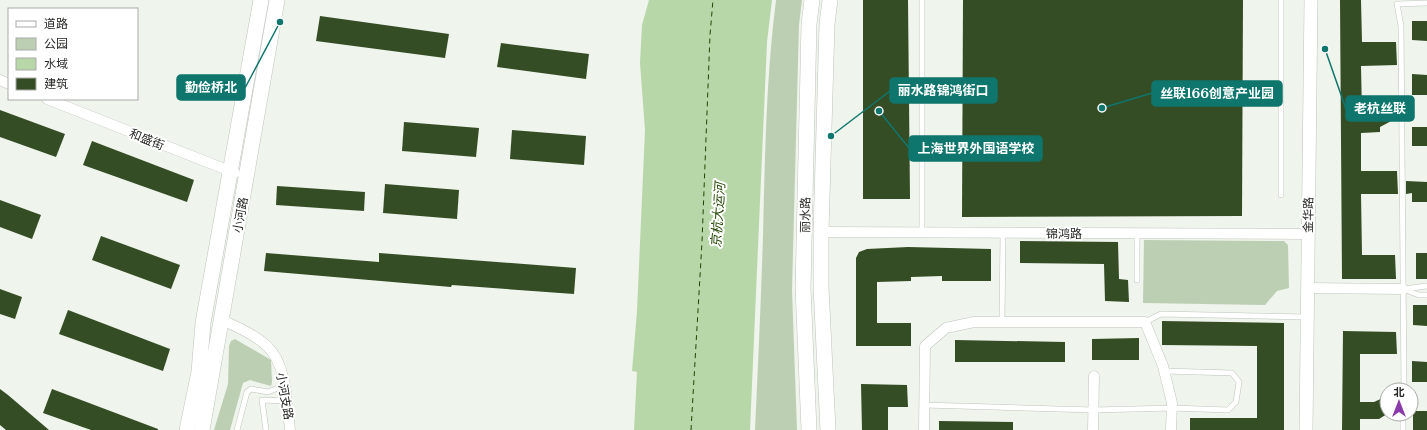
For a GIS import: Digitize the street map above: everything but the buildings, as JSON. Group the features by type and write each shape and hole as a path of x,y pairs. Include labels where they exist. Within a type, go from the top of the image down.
{"main road":[{"name":"小河路","path":"187,430 199,372 204,323 261,0"},
{"name":"小河路","path":"202,430 277,0"},
{"name":"丽水路","path":"809,430 803,288 809,24 812,0"},
{"name":"丽水路","path":"828,430 821,287 821,232 827,24 830,0"}],"street":[{"name":"金华路","path":"1306,430 1311,0"},
{"name":"和盛街","path":"50,100 230,172 247,176"},
{"name":"锦鸿路","path":"821,232 1308,234"},
{"path":"1307,288 1403,289"},
{"name":"小河支路","path":"222,320 248,333 268,346 278,359 285,385 290,430"},
{"path":"924,430 925,346 946,328 974,322 1145,322 1164,371 1172,403 1171,430"},
{"path":"1093,430 1094,376"}],"lane":[{"path":"922,0 922,232"},
{"path":"1281,195 1282,0"},
{"path":"1404,382 1401,26 1397,4 1427,3"},
{"path":"1002,322 1003,233"},
{"path":"1137,233 1138,280"},
{"path":"1403,289 1427,286"},
{"path":"1403,289 1420,295 1427,295"},
{"path":"1145,322 1161,314 1307,317"},
{"path":"924,405 1094,410 1172,408 1228,410 1236,402 1239,382 1232,373 1164,371"},
{"path":"237,430 247,392 251,389 268,392 285,385"},
{"path":"259,390 262,400 266,430"},
{"path":"262,400 287,401"}],"green space":[{"path":"776,0 802,0 799,25 792,290 797,430 755,430 766,118"},
{"path":"1144,240 1284,241 1288,245 1289,288 1277,291 1265,305 1143,303"},
{"path":"235,339 271,360 272,382 271,386 250,380 243,383 230,430 214,430 228,384 229,346 231,341"}],"water":[{"name":"京杭大运河","path":"649,0 772,0 767,42 750,430 634,430 637,372 632,371 637,311 645,130 640,63 642,25"}],"ferry route":[{"path":"691,430 702,242 710,35 713,0"}],"place":[{"name":"勤俭桥北","path":"280,22"},
{"name":"老杭丝联","path":"1325,49"},
{"name":"丝联166创意产业园","path":"1102,108"},
{"name":"上海世界外国语学校","path":"879,111"},
{"name":"丽水路锦鸿街口","path":"831,136"}]}
